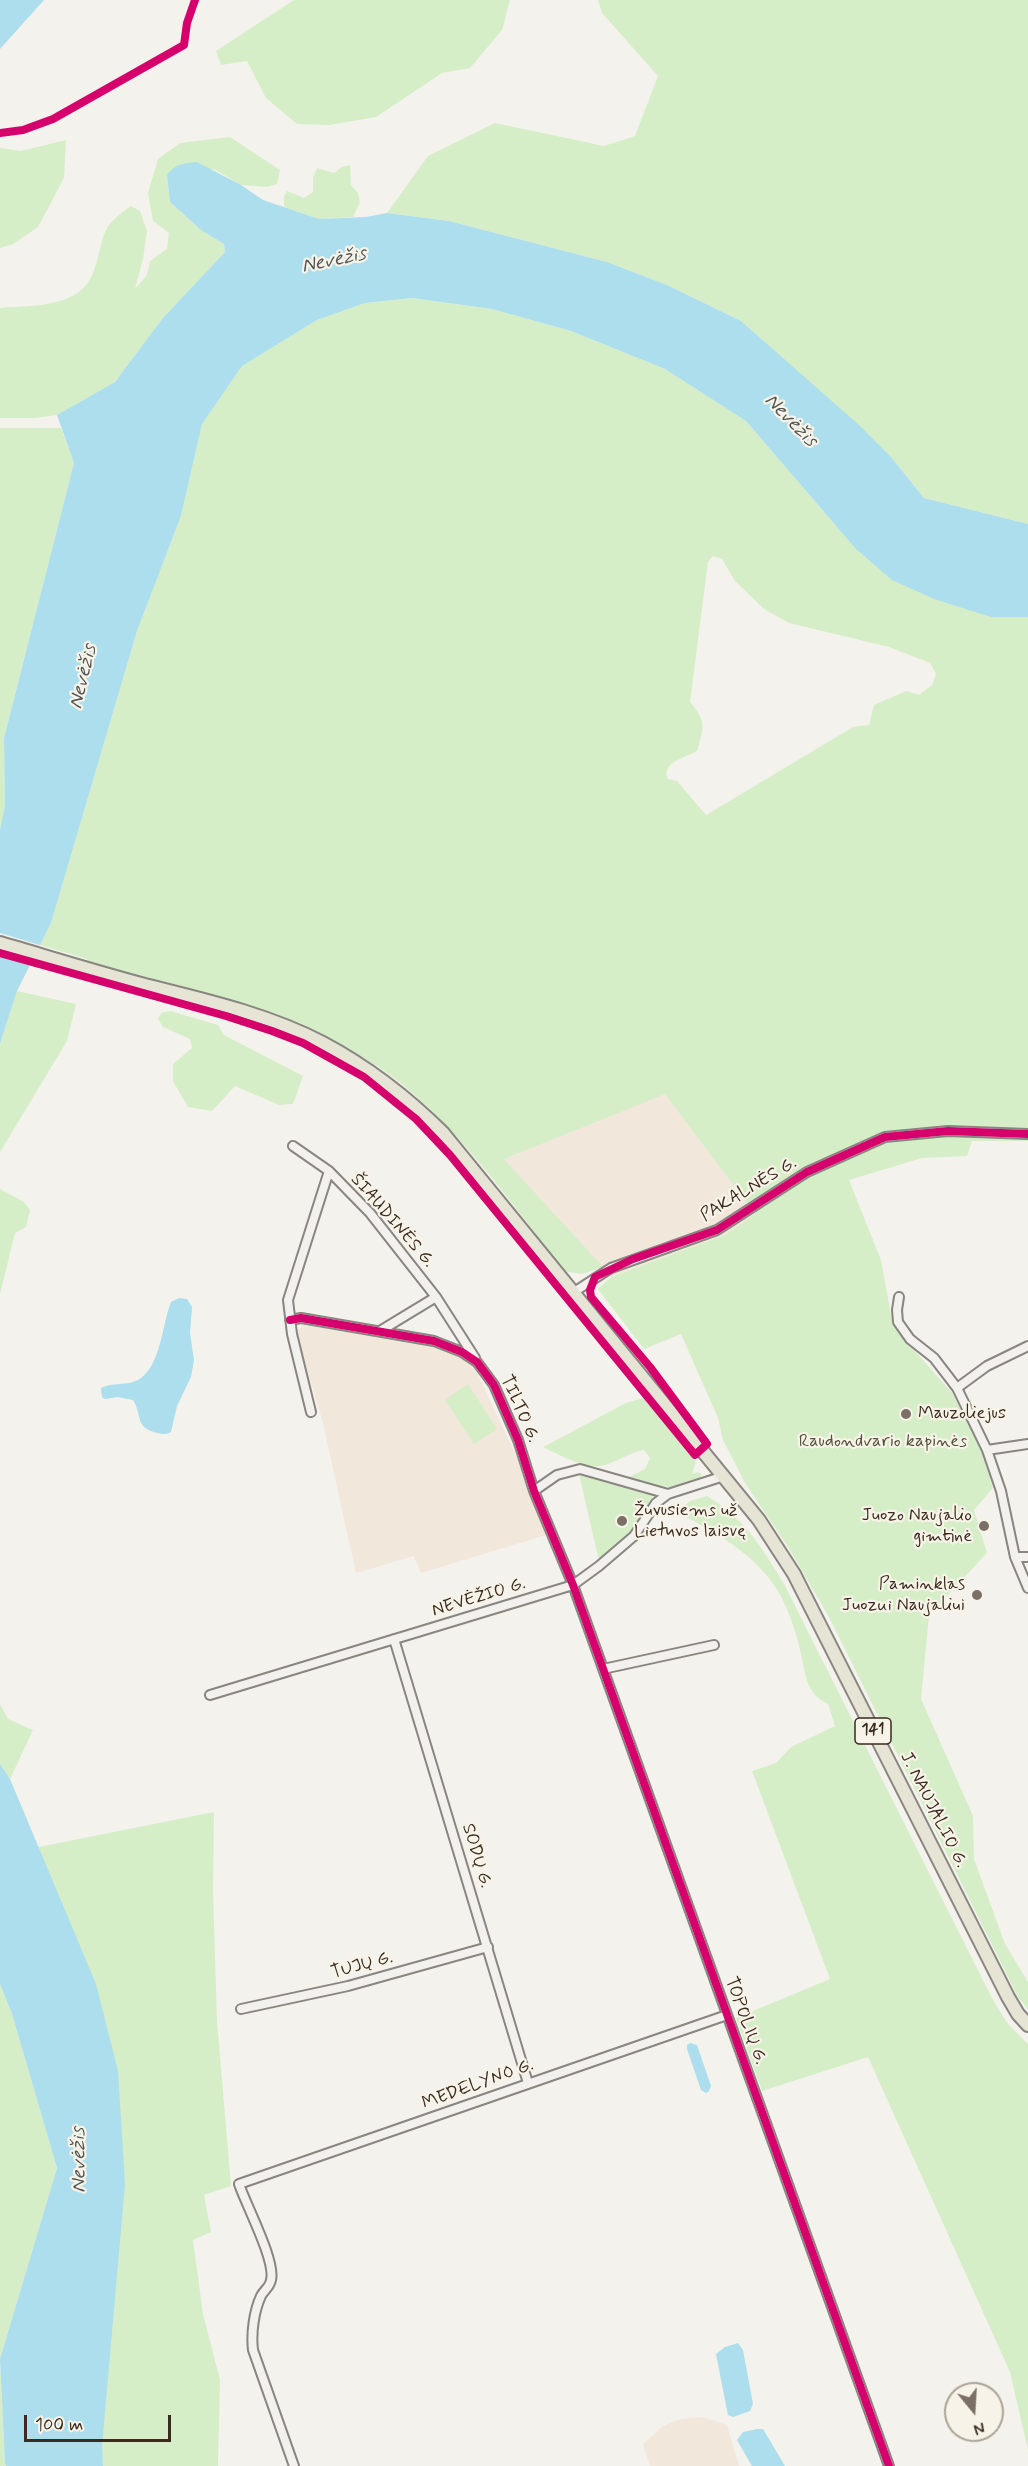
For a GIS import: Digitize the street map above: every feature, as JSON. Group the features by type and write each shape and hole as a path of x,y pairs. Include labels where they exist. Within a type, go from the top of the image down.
{"main road":[{"name":"141","path":"0,943 202,999 274,1022 322,1042 373,1073 403,1096 443,1133 574,1292"},
{"name":"J. NAUJALIO G.","path":"574,1292 772,1538 794,1574 1008,1997 1028,2025"}],"street":[{"name":"PAKALNĖS G.","path":"574,1292 611,1268 717,1230 807,1172 885,1137 948,1131 1028,1134"},
{"name":"ŠIAUDINĖS G.","path":"293,1146 328,1171 370,1213 436,1297 477,1362"},
{"path":"311,1412 290,1320 288,1300 328,1171"},
{"path":"380,1331 436,1297"},
{"path":"899,1297 898,1322 910,1339 934,1358 957,1388 987,1450 1000,1491 1015,1557 1028,1588"},
{"name":"TILTO G.","path":"290,1320 302,1318 435,1341 462,1352 477,1362 494,1385 518,1440 534,1491 573,1585"},
{"path":"957,1388 987,1366 1028,1346"},
{"path":"987,1450 1028,1444"},
{"path":"534,1491 557,1475 580,1469 668,1494"},
{"name":"NEVĖŽIO G.","path":"210,1695 573,1585 634,1536 656,1503 668,1494 724,1476"},
{"path":"1015,1557 1028,1557"},
{"name":"TOPOLIŲ G.","path":"573,1585 889,2466"},
{"name":"SODŲ G.","path":"394,1639 528,2083"},
{"path":"603,1669 714,1645"},
{"name":"TUJŲ G.","path":"241,2009 348,1986 488,1947"},
{"name":"MEDELYNO G.","path":"294,2466 253,2350 252,2331 258,2305 272,2279 263,2242 239,2184 727,2015"}],"shaded area":[{"path":"665,1093 755,1214 725,1235 611,1277 504,1159"},
{"path":"303,1325 435,1345 467,1361 477,1373 529,1483 546,1535 421,1573 414,1556 356,1573 322,1419 296,1332"},
{"path":"702,2417 727,2425 739,2466 650,2466 643,2444 663,2426 681,2419"}],"green space":[{"path":"294,0 510,0 502,30 470,68 442,73 376,117 329,125 297,124 266,98 247,61 221,65 216,51"},
{"path":"598,0 1028,0 1028,524 924,498 891,457 741,321 667,285 607,262 449,221 387,213 428,156 495,123 604,146 635,136 658,76 602,13"},
{"path":"230,137 280,170 277,184 267,187 241,185 214,169 167,175 170,202 201,230 224,244 225,252 162,319 115,382 57,415 35,418 0,418 0,308 49,304 80,291 87,284 96,266 107,228 131,206 140,211 147,231 135,289 147,275 150,261 167,249 169,233 153,221 148,193 158,159 180,143"},
{"path":"66,140 64,178 38,227 13,244 0,248 0,148 21,151"},
{"path":"350,165 351,185 358,193 360,202 353,217 319,219 284,207 284,197 287,191 304,198 313,192 313,178 317,168 334,173"},
{"name":"Raudondvario kapinės","path":"412,298 492,309 571,331 665,369 746,421 855,548 991,617 1028,617 1028,1141 972,1141 967,1156 922,1158 849,1180 881,1260 893,1326 952,1393 980,1445 993,1488 974,1510 987,1553 929,1615 921,1699 973,1816 974,1859 1005,1944 1028,1982 1028,2009 1018,1997 829,1617 788,1547 745,1483 723,1440 718,1418 681,1334 644,1349 598,1289 611,1277 725,1235 755,1214 665,1094 504,1159 603,1267 582,1274 564,1271 501,1189 454,1133 403,1085 377,1066 308,1029 236,1002 86,962 87,959 40,945 51,923 137,631 181,516 202,424 242,366 317,320 365,303","holes":["713,556 722,559 735,581 764,609 789,623 889,647 930,663 936,674 932,685 919,695 906,691 874,705 869,725 853,727 706,815 677,781 668,779 666,773 675,761 697,751 701,736 702,720 690,702 708,562"]},
{"path":"0,428 61,428 74,463 4,738 5,805 0,830"},
{"path":"17,991 76,1004 67,1041 0,1152 0,1044"},
{"path":"170,1011 218,1025 224,1035 303,1076 293,1104 279,1105 235,1086 212,1111 188,1107 173,1081 173,1064 192,1048 190,1039 163,1027 158,1019 161,1013"},
{"path":"0,1189 24,1202 30,1210 26,1227 15,1233 0,1294"},
{"path":"468,1384 497,1429 474,1444 445,1400"},
{"path":"646,1397 696,1462 692,1474 698,1472 702,1474 696,1481 688,1485 668,1487 627,1478 645,1469 650,1458 644,1450 608,1464 592,1466 575,1462 543,1447 626,1403"},
{"path":"579,1474 589,1474 654,1494 636,1527 599,1561"},
{"path":"707,1496 742,1524 760,1546 784,1584 992,1998 1007,2023 1028,2044 1028,2450 1010,2372 868,2057 762,2091 736,2018 830,1979 752,1771 776,1763 791,1747 835,1726 828,1704 814,1694 810,1688 791,1620 771,1580 738,1549 686,1517 684,1506 690,1501"},
{"path":"0,1704 8,1719 33,1730 10,1779 0,1764"},
{"path":"214,1812 213,1891 217,2021 231,2186 204,2195 211,2232 193,2240 203,2314 220,2380 218,2466 103,2466 39,1847"},
{"path":"0,1984 12,2014 57,2168 0,2359"},
{"path":"0,2359 5,2463 6,2466 0,2466"}],"water":[{"path":"0,0 44,0 0,49"},
{"name":"Nevėžis","path":"197,162 241,185 263,200 319,219 366,217 387,213 449,221 607,262 667,285 741,321 859,425 891,457 924,498 1028,524 1028,617 991,617 934,599 892,580 855,548 746,421 665,369 571,331 492,309 412,298 365,303 317,320 242,366 202,424 181,516 137,631 51,923 17,991 0,1044 0,830 5,805 4,738 74,463 57,415 115,382 162,319 225,252 224,244 201,230 170,202 167,175 173,168"},
{"path":"179,1298 187,1299 192,1307 190,1333 194,1360 191,1377 177,1406 171,1432 162,1434 145,1428 133,1400 118,1397 105,1399 102,1397 101,1388 134,1382 146,1374 160,1344 171,1302"},
{"name":"Nevėžis","path":"0,1764 10,1779 96,1984 118,2071 125,2184 102,2446 103,2466 6,2466 5,2463 0,2359 57,2168 12,2014 0,1984"},
{"path":"690,2043 697,2045 711,2086 706,2093 701,2090 687,2049"},
{"path":"738,2343 743,2350 753,2404 750,2411 733,2417 728,2415 716,2354 725,2347"},
{"path":"763,2429 785,2466 752,2466 737,2440 743,2432"}],"pier":[{"path":"0,933 43,946 34,965 0,955"}],"cycle path":[{"path":"0,133 23,130 53,119 184,45 187,23 195,0"},
{"path":"0,953 272,1031 303,1043 364,1077 416,1119 450,1155 695,1455 707,1444 650,1367 591,1297 590,1290 595,1277 633,1259 717,1230 807,1172 885,1137 948,1131 1028,1134"},
{"path":"290,1320 301,1318 434,1341 462,1352 477,1362 494,1385 518,1440 534,1491 573,1585 889,2466"}],"place":[{"name":"Mauzoliejus","path":"906,1414"},
{"name":"Žuvusiems už Lietuvos laisvę","path":"622,1521"},
{"name":"Juozo Naujalio gimtinė","path":"984,1526"},
{"name":"Paminklas Juozui Naujaliui","path":"977,1595"}]}
